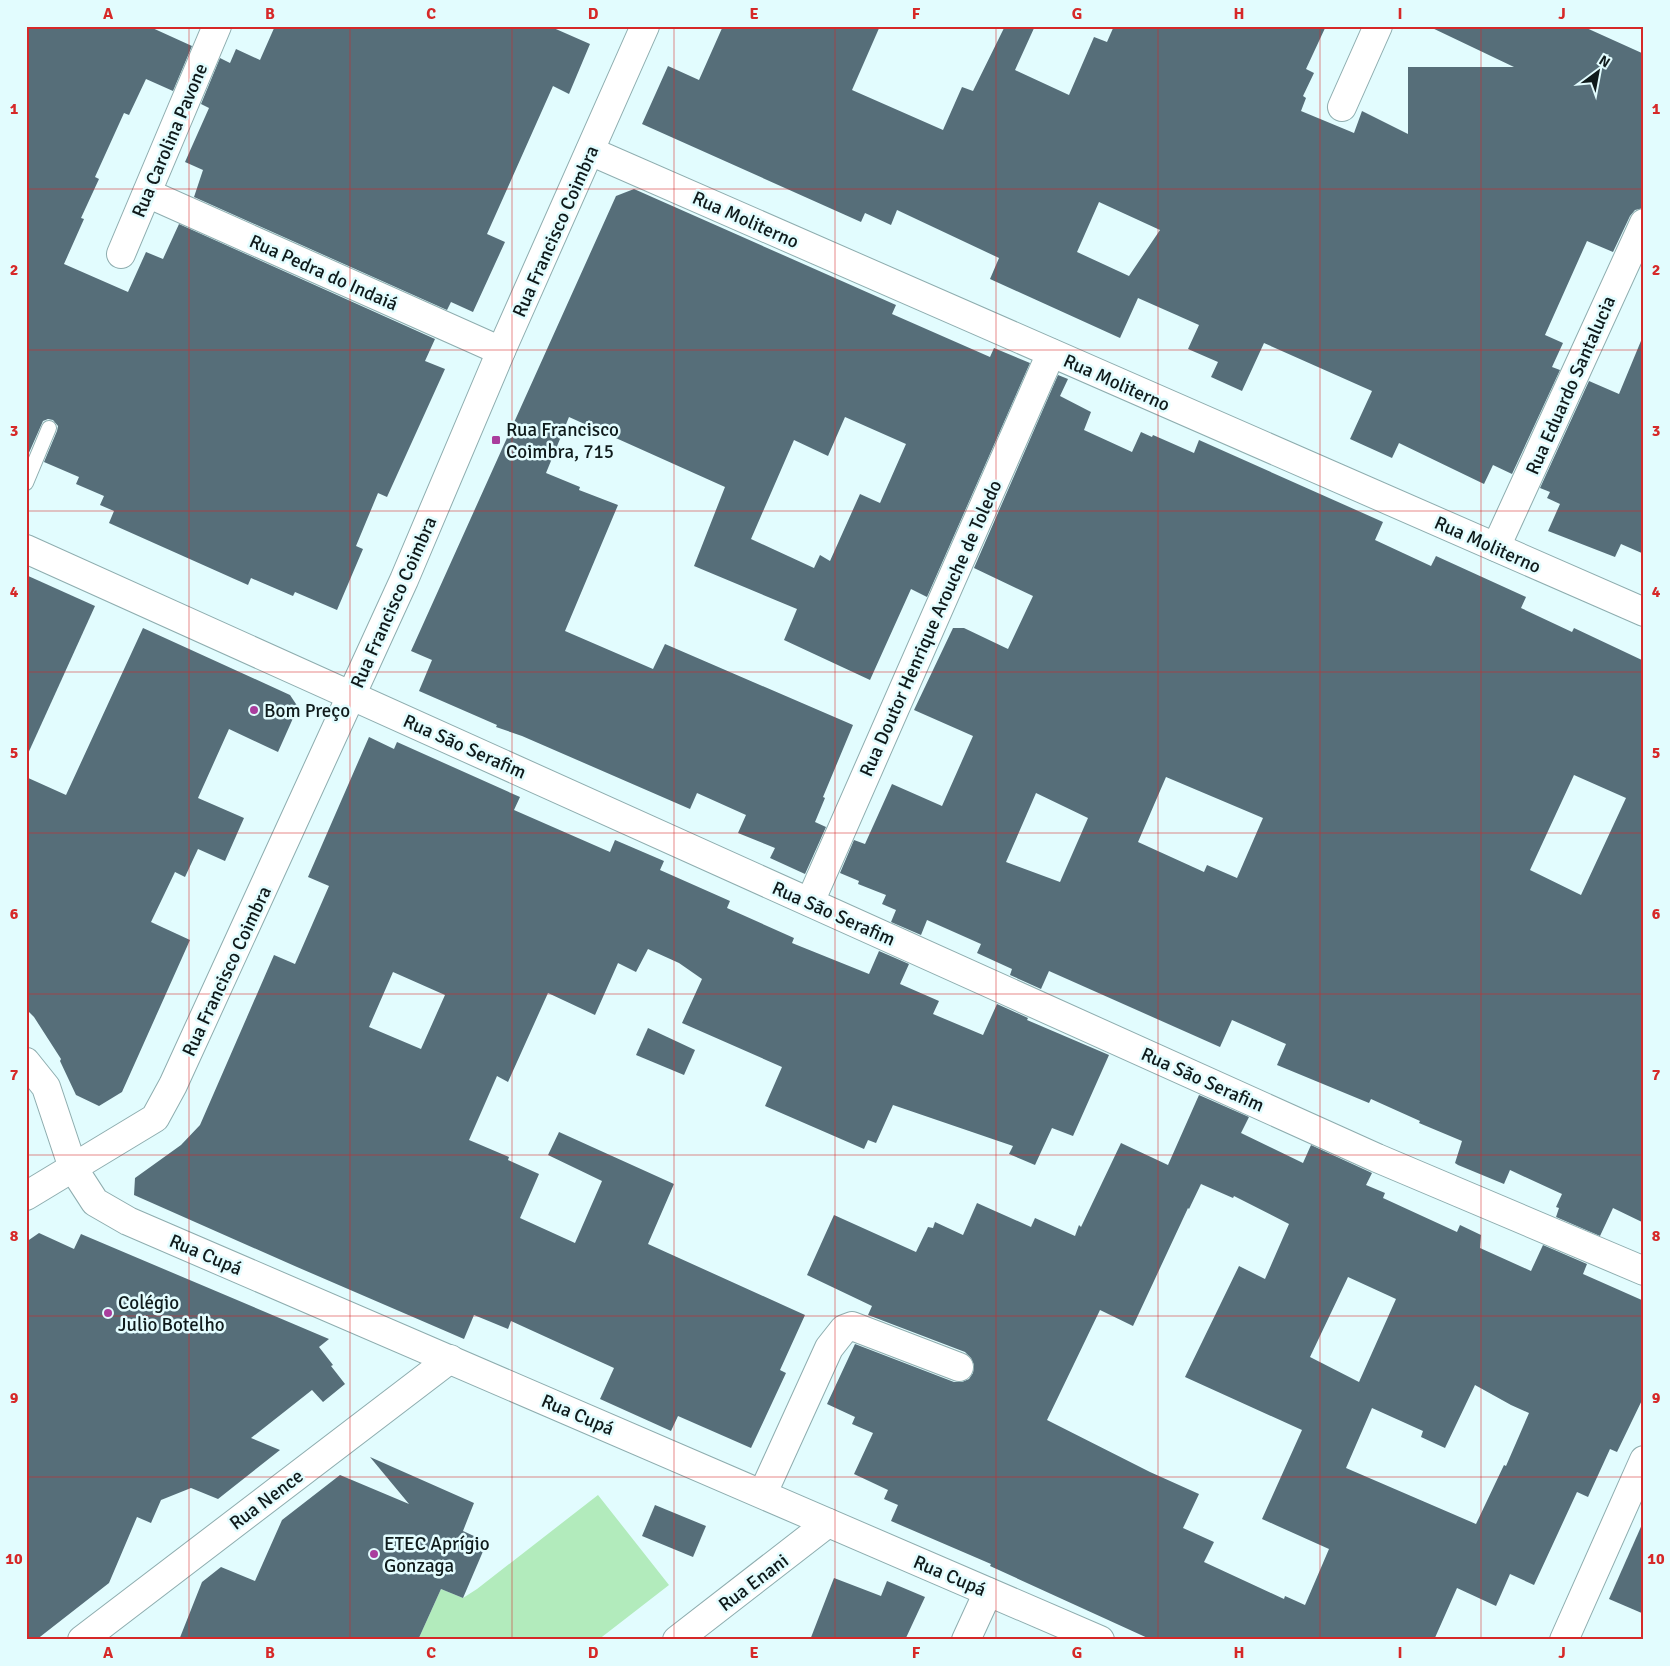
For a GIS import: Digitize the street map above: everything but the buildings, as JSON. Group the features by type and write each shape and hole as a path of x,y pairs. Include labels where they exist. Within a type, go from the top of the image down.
{"street":[{"name":"Rua Carolina Pavone","path":"121,254 217,26"},
{"path":"1342,107 1378,26"},
{"name":"Rua Francisco Coimbra","path":"26,1196 155,1118 173,1085 404,580 501,351 590,151 640,28"},
{"name":"Rua Moliterno","path":"590,151 1644,612"},
{"name":"Rua Pedra do Indaiá","path":"147,193 501,351"},
{"name":"Rua Eduardo Santalucia","path":"1496,547 1644,223"},
{"name":"Rua Doutor Henrique Arouche de Toledo","path":"810,902 1051,353"},
{"name":"Rua São Serafim","path":"26,549 1377,1158 1644,1271"},
{"name":"Rua Cupá","path":"26,1062 46,1087 73,1168 95,1202 128,1221 1100,1640"},
{"path":"762,1493 829,1348 844,1329 852,1326 959,1367"},
{"name":"Rua Nence","path":"82,1640 450,1359"},
{"path":"1564,1640 1644,1460"},
{"name":"Rua Enani","path":"677,1640 828,1523"},
{"path":"966,1640 988,1592"}],"lane":[{"path":"26,483 49,428"}],"green space":[{"path":"598,1495 669,1585 598,1640 418,1640 441,1589 463,1598"}],"place":[{"name":"Rua Francisco Coimbra, 715","path":"496,440"},
{"name":"Bom Preço","path":"254,710"},
{"name":"Colégio Julio Botelho","path":"108,1313"},
{"name":"ETEC Aprígio Gonzaga","path":"374,1554"}]}
